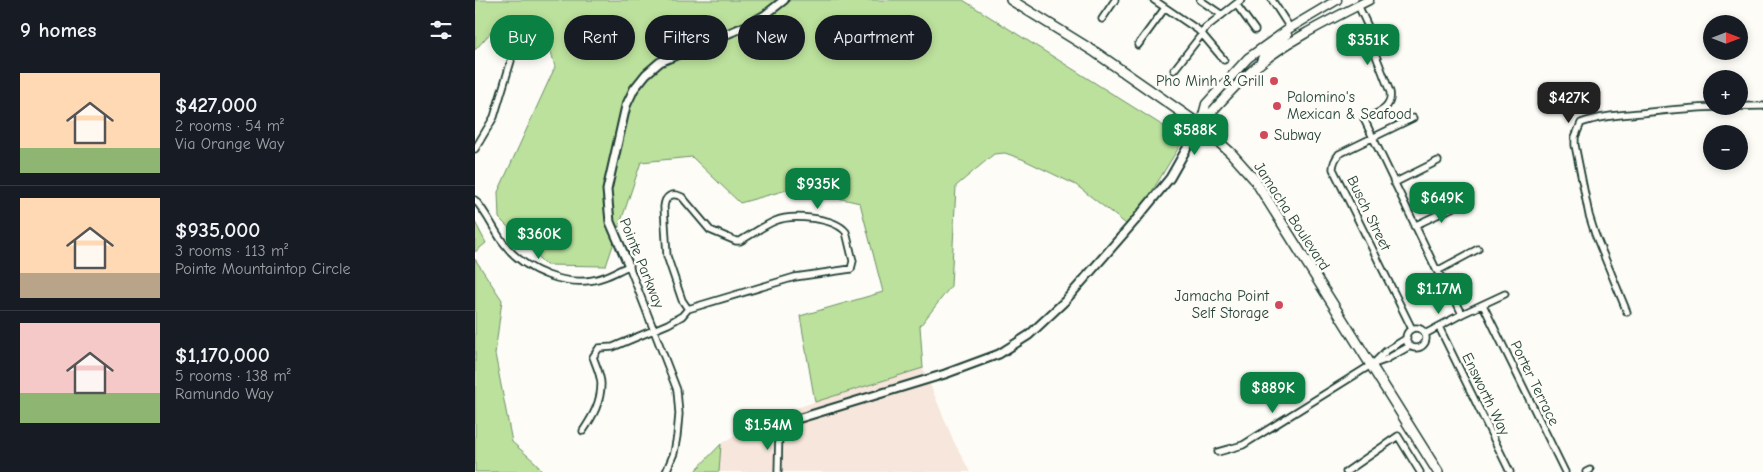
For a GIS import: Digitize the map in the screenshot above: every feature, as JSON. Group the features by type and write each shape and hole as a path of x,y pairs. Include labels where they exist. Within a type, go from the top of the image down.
{"main road":[{"name":"Jamacha Boulevard","path":"1011,0 1095,52 1200,125 1231,153 1255,180 1438,472"},
{"path":"1200,125 1206,104 1248,58 1290,28 1337,0"},
{"path":"1200,125 1235,86 1260,64 1293,40 1358,3 1369,0"},
{"path":"1260,64 1264,54 1287,35 1290,28"}],"street":[{"name":"Pointe Parkway","path":"666,472 674,453 677,436 677,399 674,383 610,222 607,190 626,106 634,88 646,74 668,58 746,26 765,15 784,0"},
{"path":"1102,19 1115,0"},
{"path":"1154,0 1198,30 1224,60"},
{"path":"1200,0 1222,15"},
{"path":"1273,0 1290,28"},
{"path":"1174,70 1205,28 1239,2 1255,30"},
{"path":"1358,3 1371,33 1373,48 1391,92 1392,99 1389,105 1381,111 1364,119 1414,226 1437,271 1463,314"},
{"path":"1138,46 1165,8"},
{"path":"475,149 494,117 511,62"},
{"path":"1627,312 1589,216 1575,145 1575,137 1581,123 1596,118 1673,109 1715,106 1763,106"},
{"name":"Busch Street","path":"1413,118 1339,154 1335,159 1333,169 1413,330"},
{"path":"778,472 779,430 784,423 945,374 999,354 1029,335 1065,301 1140,215 1170,178 1200,125"},
{"path":"1394,183 1438,161"},
{"path":"583,431 594,415 598,404 601,382 593,357 599,348 613,347 668,324 688,309 795,277 851,269 853,261 843,228 829,222 794,217 774,221 740,241 736,241 710,230 682,197 676,194 671,195 665,201 663,207 667,256 682,300 688,309"},
{"path":"475,200 509,249 523,262 539,272 566,280 585,280 604,277 629,266"},
{"path":"1414,226 1460,204"},
{"path":"1437,271 1478,249"},
{"path":"1425,334 1505,294"},
{"name":"Porter Terrace","path":"1483,305 1565,472"},
{"name":"Ensworth Way","path":"1439,327 1510,472"},
{"path":"1218,452 1243,445 1371,365 1385,360 1410,346 1413,348 1421,347 1425,342 1425,334 1420,329 1409,332 1407,338 1410,346"},
{"path":"1371,365 1386,350 1407,338"},
{"path":"1346,472 1355,470 1398,436 1420,472"}],"shaded area":[{"path":"923,368 954,442 970,472 719,472 721,444 761,419"}],"green space":[{"path":"475,0 963,0 1184,139 1130,227 1076,185 1022,159 1005,153 994,154 956,186 951,286 920,326 923,368 815,402 800,316 883,292 860,203 794,188 740,203 692,157 641,162 606,266 546,265 499,218 498,192 555,67 553,60 554,15 490,15 490,33 475,50"},
{"path":"475,222 486,243 475,252"},
{"path":"475,259 502,300 495,354 512,442 536,463 542,472 475,472"},
{"path":"721,444 719,472 694,472"}],"place":[{"name":"Pho Minh & Grill","path":"1274,81"},
{"name":"Palomino's Mexican & Seafood","path":"1277,106"},
{"name":"Subway","path":"1264,135"},
{"name":"Jamacha Point Self Storage","path":"1279,305"}]}
